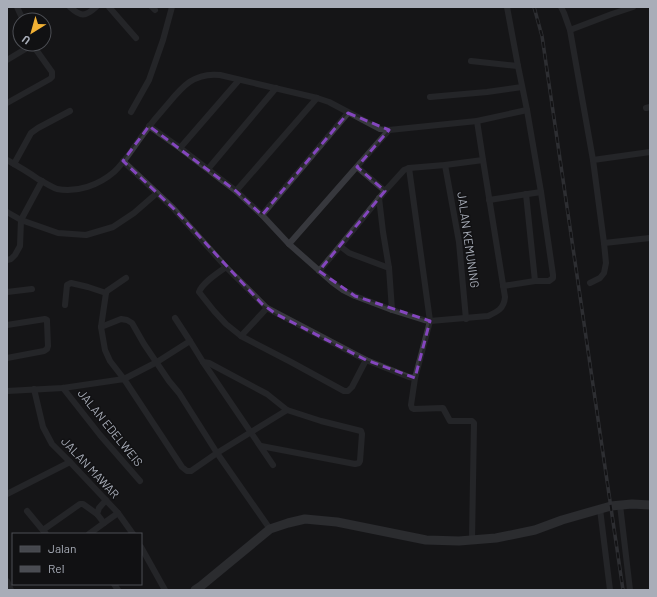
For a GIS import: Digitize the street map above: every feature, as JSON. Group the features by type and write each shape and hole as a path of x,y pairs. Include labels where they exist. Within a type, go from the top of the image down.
{"street":[{"path":"70,7 77,14 82,15 91,12 96,7"},
{"path":"109,7 136,38"},
{"path":"130,112 149,80 163,40 172,7"},
{"path":"503,286 535,281 549,281 553,278 541,192 508,7"},
{"path":"561,7 570,30 592,160 604,243 606,263 604,273 600,278 590,283"},
{"path":"570,30 633,7"},
{"path":"7,60 20,52"},
{"path":"7,103 52,77 52,72 37,52"},
{"path":"471,61 518,66"},
{"path":"7,160 55,188 68,191 92,185 114,172 149,126 182,87 200,76 211,74 317,98 329,102 380,128 389,130 477,121 527,110"},
{"path":"180,148 239,80"},
{"path":"430,97 522,87"},
{"path":"208,169 276,88"},
{"path":"236,190 317,98"},
{"path":"14,164 24,144 35,130 70,111"},
{"path":"262,215 348,113"},
{"path":"149,126 236,190 289,244 332,282 355,296 392,310 430,321 488,316 502,308 504,303 505,297 477,121"},
{"path":"289,244 389,130"},
{"path":"592,160 650,152"},
{"path":"319,271 404,170 409,168 483,160"},
{"path":"123,162 173,208 226,267 267,308 366,360 415,378"},
{"name":"JALAN KEMUNING","path":"445,165 459,242 466,319"},
{"path":"357,167 385,191"},
{"path":"409,168 430,321 415,378 410,406 414,410 443,408 450,421 472,421 474,423 472,539"},
{"path":"7,260 11,259 15,255 20,246 21,220 42,181"},
{"path":"489,200 541,192"},
{"path":"7,212 21,220 58,233 86,235 113,227 158,194"},
{"path":"526,194 535,281"},
{"path":"379,198 389,268 392,310"},
{"path":"604,243 650,238"},
{"path":"340,246 349,254 389,268"},
{"path":"226,267 206,283 199,292 226,324 241,336 344,391 348,391 352,387 366,360"},
{"path":"126,278 106,293 101,327 105,350 110,361 182,467 191,471 217,453 287,410"},
{"path":"65,304 67,286 71,283 106,293"},
{"path":"7,292 32,289"},
{"path":"241,336 267,308"},
{"path":"175,318 273,465"},
{"path":"7,325 45,319 47,320 48,346 44,351 7,358"},
{"path":"101,327 121,319 132,323 144,344 183,399 217,453 270,529"},
{"path":"7,392 63,388 124,380 157,362 190,341"},
{"path":"203,362 209,363 267,394 287,410 321,421 361,431 362,434 360,461 359,463 355,464 261,446"},
{"name":"JALAN EDELWEIS","path":"63,388 100,435 140,481"},
{"name":"JALAN MAWAR","path":"34,389 43,427 52,444 118,513 131,533"},
{"path":"7,494 70,462"},
{"path":"97,514 99,508 106,500"},
{"path":"27,511 44,532 80,504 83,504 97,514 104,523"},
{"path":"195,590 270,529 305,519 338,522 426,540 459,541 496,538 534,530 562,520 620,505 650,505"},
{"path":"620,505 630,590"},
{"path":"600,509 610,590"},
{"path":"90,533 118,513"},
{"path":"142,548 165,590"},
{"path":"7,581 11,590"}],"highlighted area":[{"path":"348,113 389,130 357,167 385,191 319,271 355,296 430,321 415,378 366,360 276,314 262,304 173,208 123,161 149,126 236,191 262,215"}],"railway":[{"path":"534,7 542,36 623,590"}]}
